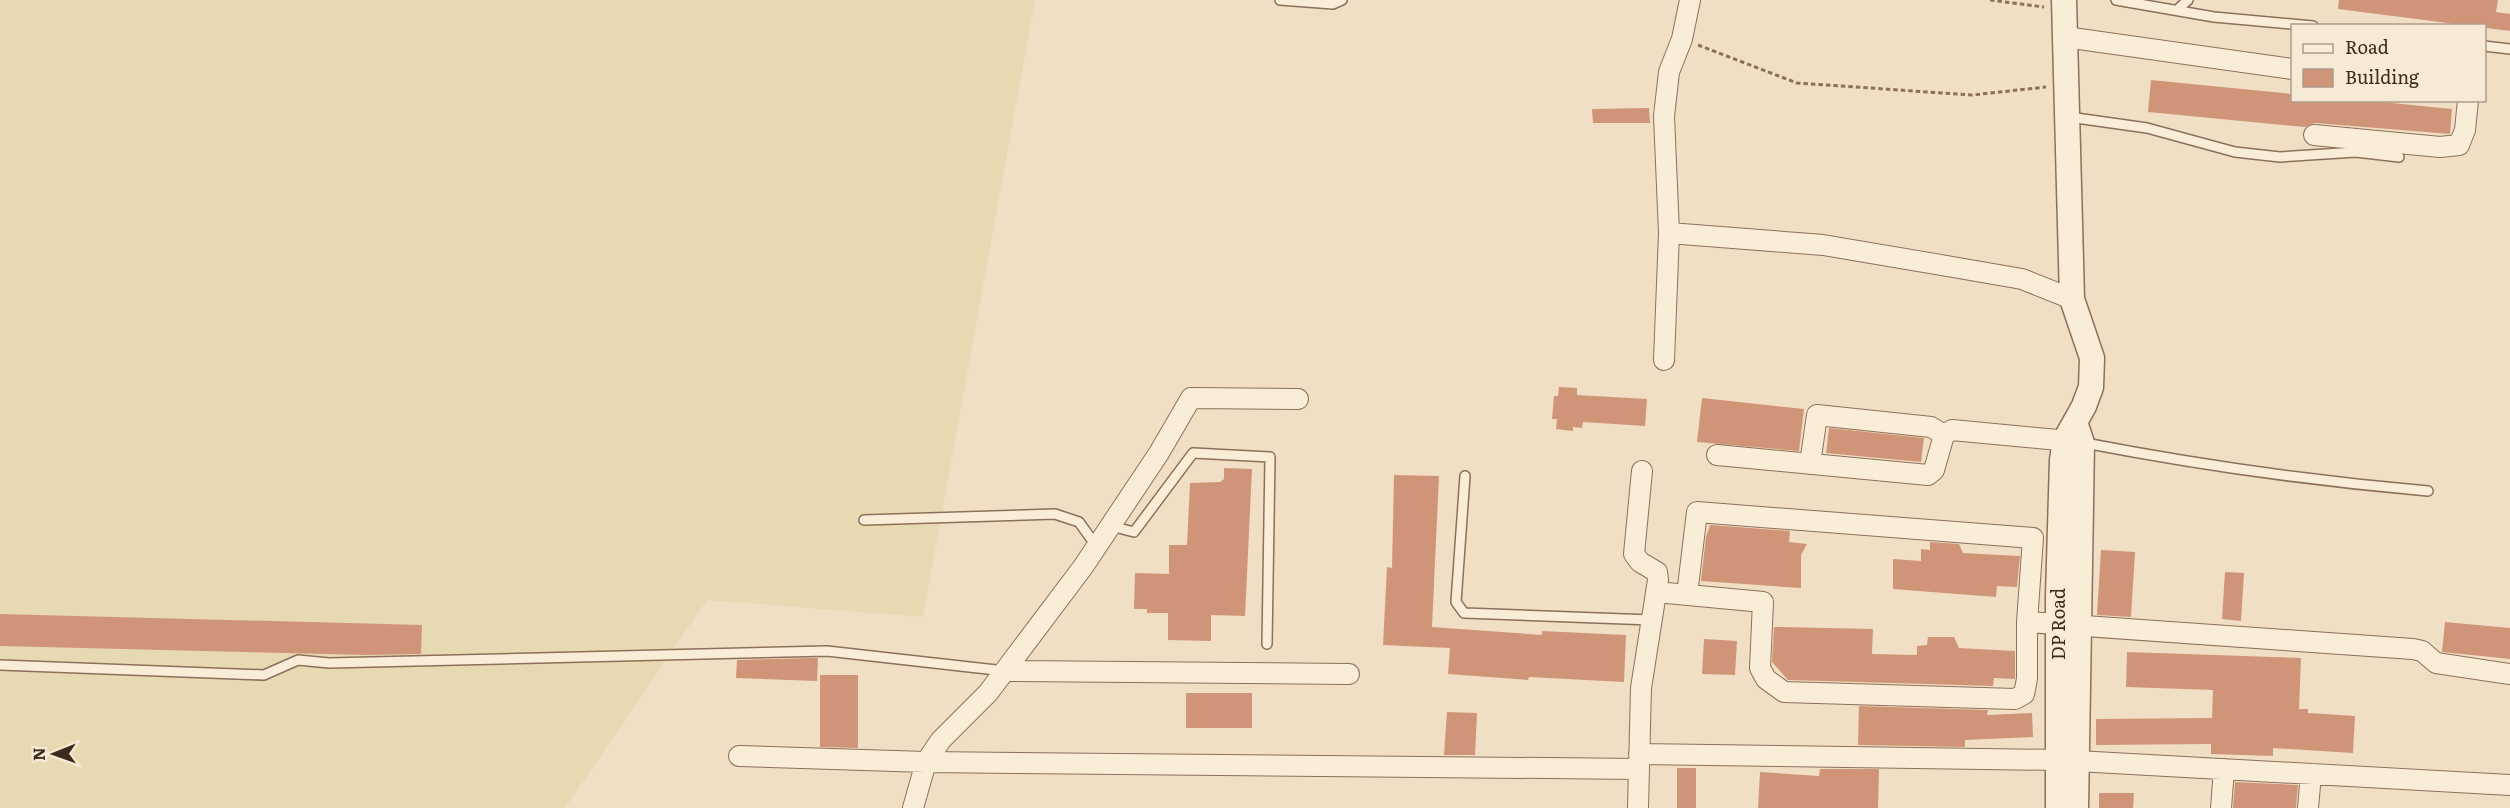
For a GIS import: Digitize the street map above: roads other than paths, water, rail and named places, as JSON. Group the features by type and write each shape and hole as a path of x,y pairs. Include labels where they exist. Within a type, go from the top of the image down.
{"street":[{"path":"1664,360 1669,233 1664,117 1669,72 1682,39 1690,0"},
{"path":"1718,455 1928,476 1934,470 1944,435 1952,430 2074,435 2091,387 2092,358 2072,299 2064,5"},
{"path":"2065,37 2291,69"},
{"path":"2314,135 2440,147 2459,145 2465,130 2468,102"},
{"path":"1669,233 1823,245 2022,279 2072,299"},
{"path":"913,808 926,762 941,740 988,693 1096,547 1159,453 1191,398 1298,399"},
{"path":"1810,464 1817,416 1931,427 1944,435"},
{"name":"DP Road","path":"2058,808 2067,761 2068,596 2074,435"},
{"path":"1638,808 1641,688 1657,572 1640,562 1634,554 1642,471"},
{"path":"1656,592 1687,595 1763,602 1760,668 1766,679 1784,692 2015,699 2024,694 2027,679 2028,594 2033,538 1697,512 1687,595"},
{"path":"2028,594 2068,596"},
{"path":"2027,622 2413,649 2422,651 2436,663 2510,674"},
{"path":"1005,670 1349,674"},
{"path":"739,756 926,762 2067,761 2223,774 2510,785"},
{"name":"DP Road","path":"2067,761 2076,808"},
{"path":"2223,774 2266,780 2311,778"},
{"path":"2221,808 2223,774"},
{"path":"2308,808 2311,778"}],"lane":[{"path":"1280,0 1332,4 1342,0"},
{"path":"2116,0 2214,16 2293,24"},
{"path":"2177,10 2188,0"},
{"path":"2486,46 2510,49"},
{"path":"2066,117 2147,128 2235,152 2269,156 2356,152 2398,157"},
{"path":"2074,435 2205,466 2332,483 2428,491"},
{"path":"1111,526 1134,532 1193,453 1270,457 1266,644"},
{"path":"1465,476 1456,602 1464,613 1652,620"},
{"path":"864,520 1055,514 1079,522 1096,547"},
{"path":"0,665 264,675 298,660 329,663 827,651 1005,670"}]}
